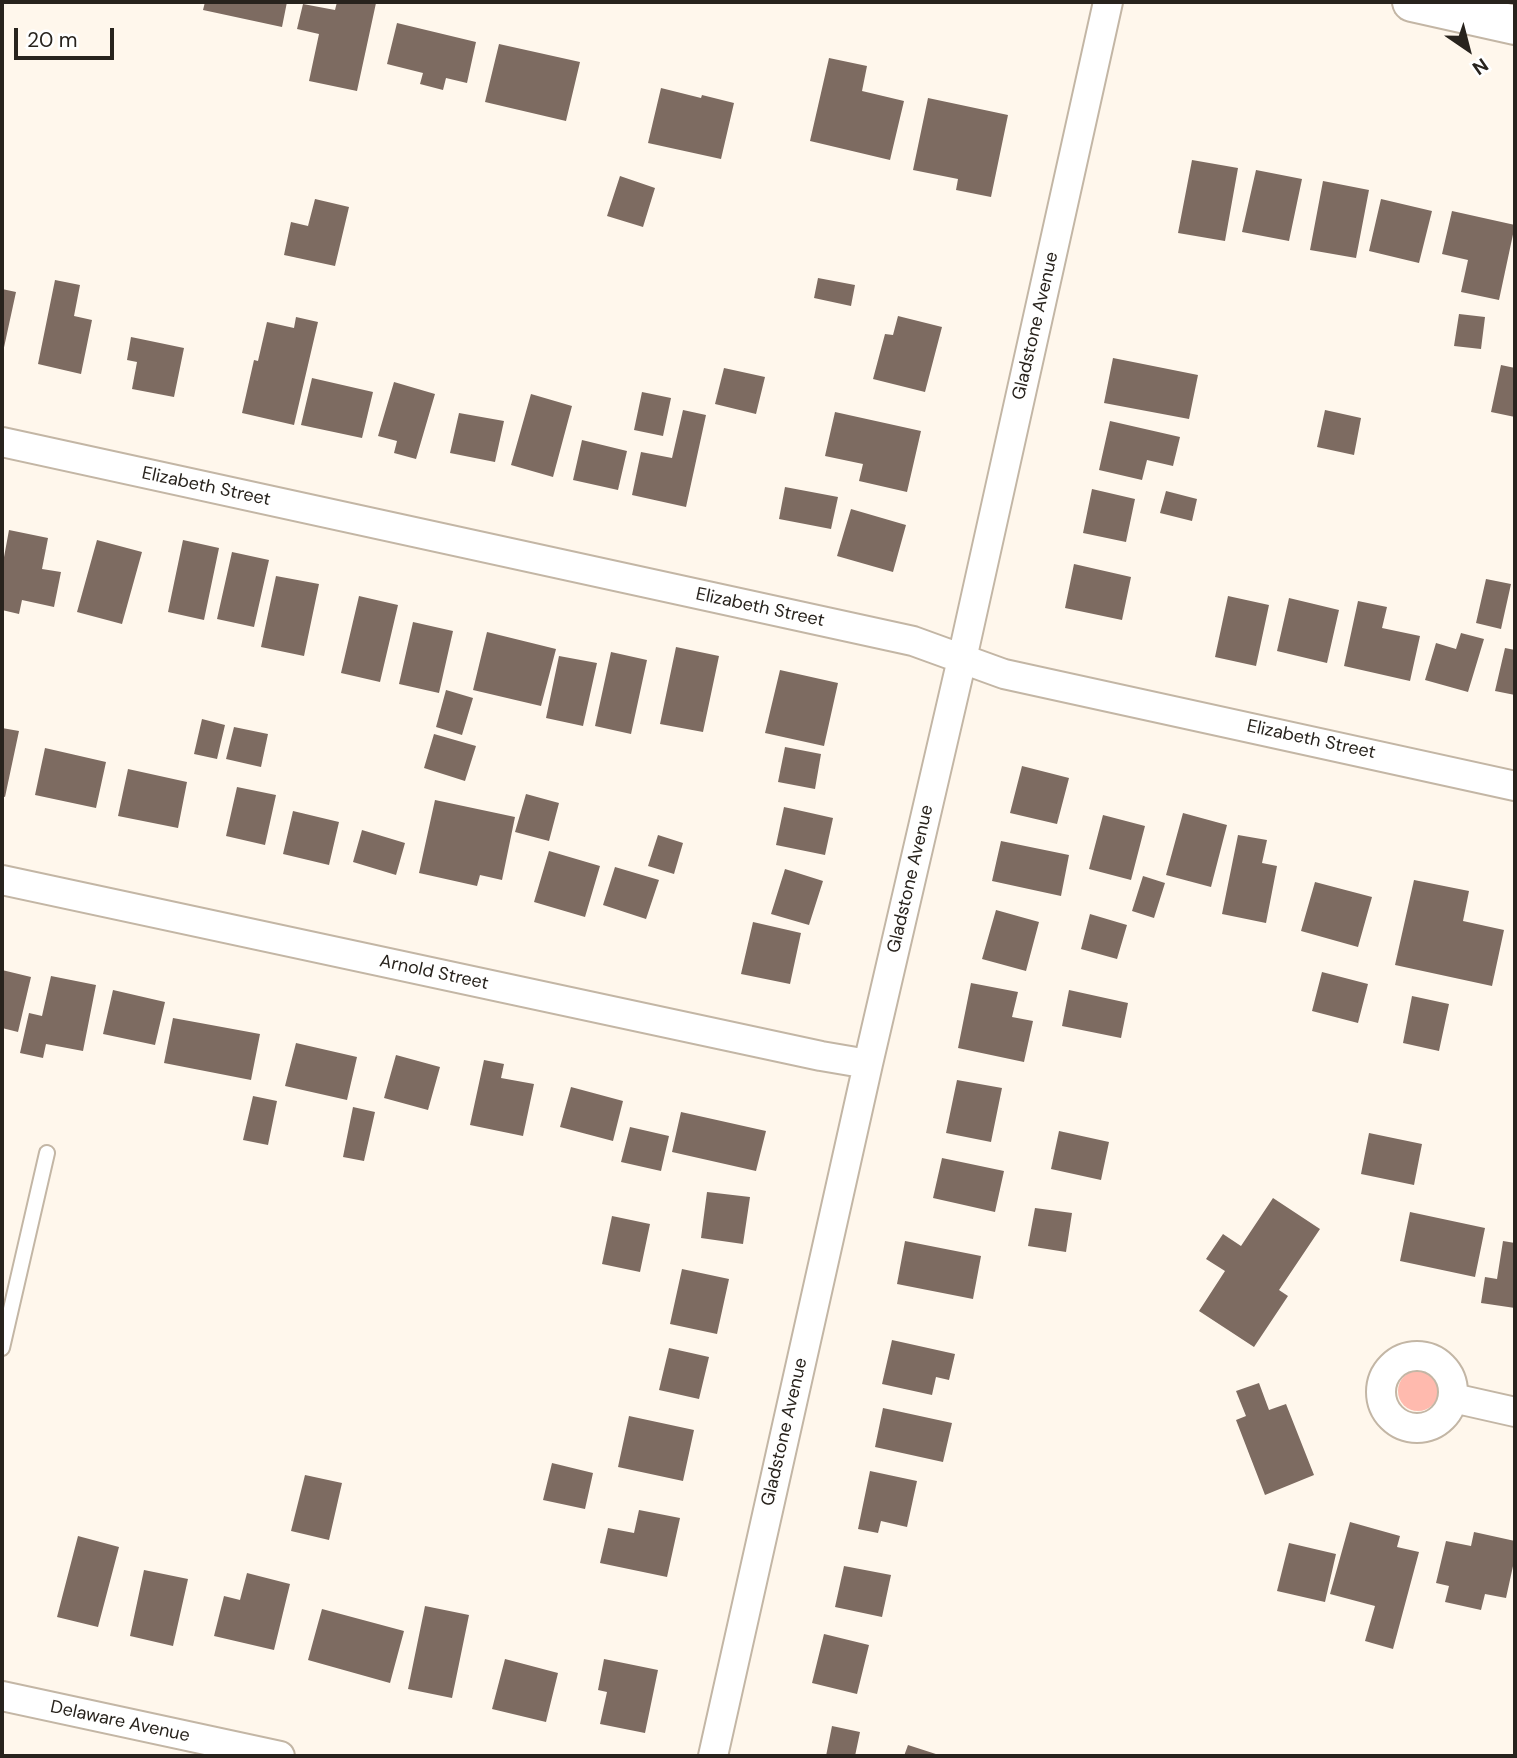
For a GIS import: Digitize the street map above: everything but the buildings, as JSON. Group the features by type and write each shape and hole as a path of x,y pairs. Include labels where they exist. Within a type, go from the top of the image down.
{"street":[{"name":"Gladstone Avenue","path":"713,1756 1108,2"},
{"path":"1412,2 1515,25"},
{"name":"Elizabeth Street","path":"2,442 913,641 1004,674 1515,786"},
{"name":"Arnold Street","path":"2,880 868,1064"},
{"path":"1453,1398 1515,1412"},
{"name":"Delaware Avenue","path":"2,1696 280,1756"}],"lane":[{"path":"2,1348 47,1153"}],"shaded area":[{"path":"1418,1371 1432,1377 1438,1391 1432,1405 1418,1411 1404,1405 1398,1391 1404,1377"}]}
